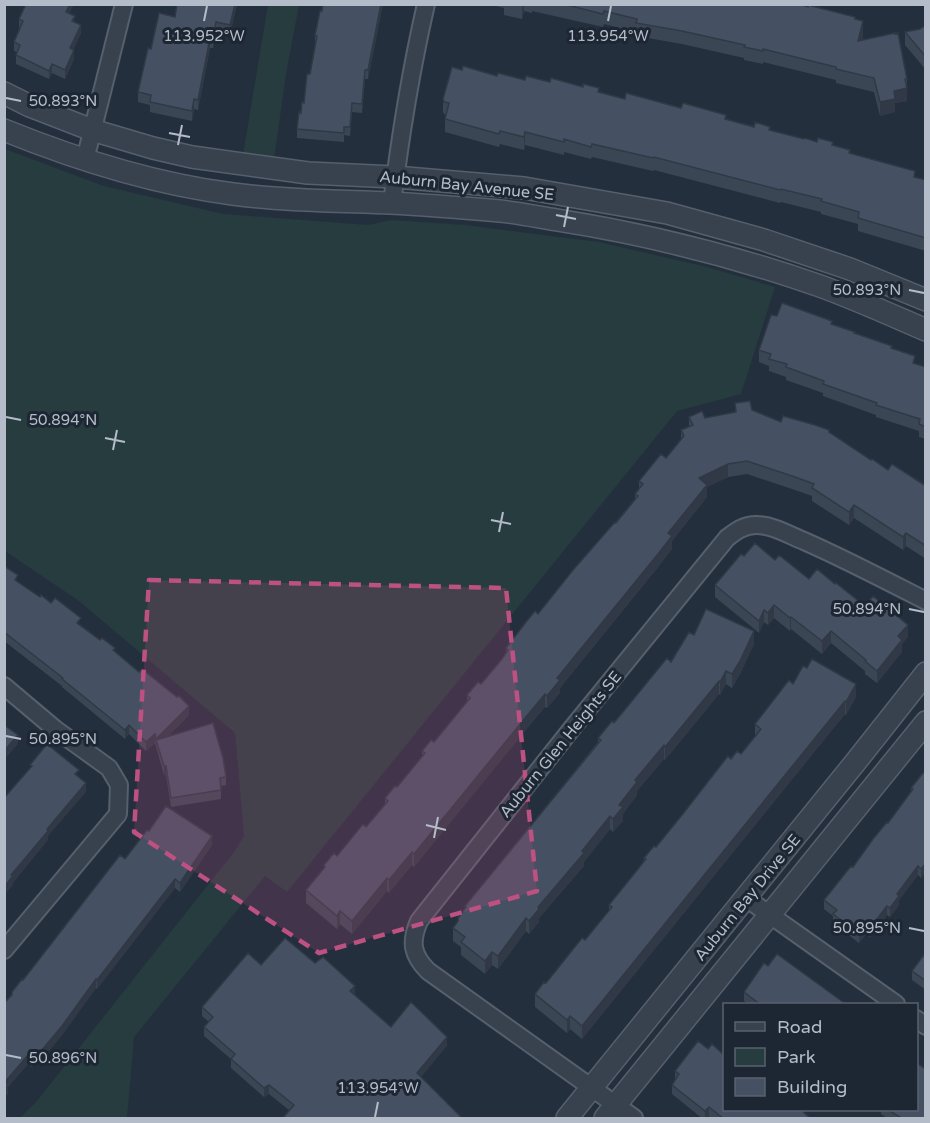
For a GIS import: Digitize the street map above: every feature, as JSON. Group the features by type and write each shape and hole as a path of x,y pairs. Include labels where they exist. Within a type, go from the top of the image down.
{"street":[{"path":"85,160 124,4"},
{"path":"392,204 416,49 426,4"},
{"name":"Auburn Bay Avenue SE","path":"4,93 30,106 92,130 153,148 230,164 308,173 395,177 524,188 667,213 764,240 850,269 926,300"},
{"name":"Auburn Bay Avenue SE","path":"4,130 85,160 155,180 233,194 501,212 606,228 669,241 751,263 822,287 926,330"},
{"name":"Auburn Glen Heights SE","path":"634,1119 610,1112 592,1088 428,971 419,962 413,946 414,933 419,921 595,700 727,538 734,533 746,526 757,525 776,529 834,554 926,601"},
{"name":"Auburn Bay Drive SE","path":"567,1119 926,673"},
{"path":"4,686 54,729 109,768 119,785 118,814 4,950"},
{"name":"Auburn Bay Drive SE","path":"610,1112 926,722"},
{"path":"746,898 893,1003"}],"highlighted area":[{"path":"149,580 506,588 537,891 319,953 134,832"}],"green space":[{"path":"268,5 299,5 274,159 243,155"},
{"path":"5,149 104,186 223,214 368,225 391,220 465,225 599,242 707,267 775,287 741,394 677,411 287,892 265,876 134,1037 127,1118 20,1118 37,1101 234,852 244,836 235,733 79,601 5,551"}],"building":[{"path":"26,4 70,4 66,12 75,16 72,21 81,25 70,48 74,50 65,70 52,64 49,71 16,55 20,45 14,42 23,21 19,19"},
{"path":"177,4 235,4 230,25 216,22 213,39 210,38 198,100 194,99 192,111 150,102 151,95 138,92 159,13 175,17"},
{"path":"323,4 381,4 368,70 365,70 362,104 352,103 350,127 344,127 344,133 297,129"},
{"path":"563,4 799,4 808,7 808,5 863,21 858,41 898,33 907,88 894,91 895,99 880,102 874,78 763,49 763,51 682,31 636,23 637,19 604,11 603,14"},
{"path":"926,25 926,57 905,32 920,29"},
{"path":"463,66 497,76 498,73 525,80 526,76 550,82 551,78 583,87 583,84 599,88 598,92 625,99 626,93 681,108 683,103 726,115 725,119 754,127 755,122 770,127 769,130 804,139 817,142 818,138 833,142 832,145 850,150 849,153 915,171 914,177 926,180 926,238 858,218 859,212 821,201 822,199 654,157 592,144 591,147 564,139 564,142 525,132 524,137 500,131 499,134 445,119 449,103 444,102 443,99 452,67 462,70"},
{"path":"782,303 915,356 913,363 926,367 926,427 919,424 920,419 823,384 824,381 786,367 787,364 769,359 771,354 759,350 771,315 777,316"},
{"path":"750,401 752,410 781,422 783,416 829,430 888,470 892,464 926,486 926,546 906,533 903,537 854,505 849,512 812,488 814,484 747,461 728,464 699,478 707,485 668,533 672,536 557,678 560,680 547,696 545,694 414,854 412,852 389,880 387,878 352,921 340,911 337,916 306,890 334,853 337,856 363,824 366,827 388,801 385,798 425,753 422,751 431,740 434,742 470,698 467,695 478,682 481,684 502,659 508,650 506,648 535,611 538,614 638,496 635,494 643,484 639,481 661,454 666,458 684,436 681,430 693,425 689,417 702,411 705,418 736,412 735,403"},
{"path":"755,543 775,560 779,555 809,579 817,569 865,606 873,596 908,625 898,636 902,640 877,671 831,631 822,641 774,605 768,613 764,610 759,621 715,585 741,554 744,556"},
{"path":"4,566 18,575 15,580 40,597 41,595 51,603 55,598 81,618 77,623 100,640 102,638 139,672 142,669 189,706 156,739 155,734 146,742 129,725 125,730 4,632"},
{"path":"706,609 754,631 732,674 726,671 720,682 635,780 637,782 619,805 623,807 613,819 610,816 582,851 584,853 538,907 539,909 529,921 526,918 498,956 492,952 485,961 461,942 465,937 453,928 465,906 601,740 598,738 612,721 614,723 667,658 671,662 689,632 694,635"},
{"path":"812,659 856,684 846,702 582,1026 570,1016 567,1020 535,994 582,938 585,940 612,907 609,905 646,859 644,858 654,846 656,847 728,756 731,759 737,751 741,754 761,729 755,724 789,680 793,684 803,666 807,668"},
{"path":"213,723 226,777 220,778 221,790 171,798 166,766 164,766 156,740"},
{"path":"4,725 18,735 4,751"},
{"path":"47,744 79,770 75,774 86,783 47,829 48,831 11,875 13,876 4,887 4,798 32,766 30,765"},
{"path":"923,773 926,775 926,863 921,869 918,866 897,894 899,896 890,908 887,906 870,928 866,925 859,934 833,914 837,910 824,900 888,823"},
{"path":"166,806 212,836 180,883 175,879 62,1026 41,1051 39,1050 32,1058 28,1055 5,1082 8,1085 4,1089 4,1003 120,855 125,859 147,830 149,831"},
{"path":"285,938 315,963 323,957 355,986 350,991 391,1027 411,1002 447,1037 417,1073 463,1119 282,1119 294,1105 269,1085 264,1088 231,1059 235,1054 204,1027 213,1017 202,1007 248,953 261,965"},
{"path":"926,952 926,981 912,971"},
{"path":"777,954 844,1003 758,1003 744,992 764,963 768,966"},
{"path":"698,1041 708,1049 712,1044 723,1054 723,1111 802,1111 811,1119 724,1119 709,1107 705,1111 672,1085 679,1074 675,1071"},
{"path":"918,1064 926,1069 926,1119 903,1119 890,1111 918,1111"}]}
